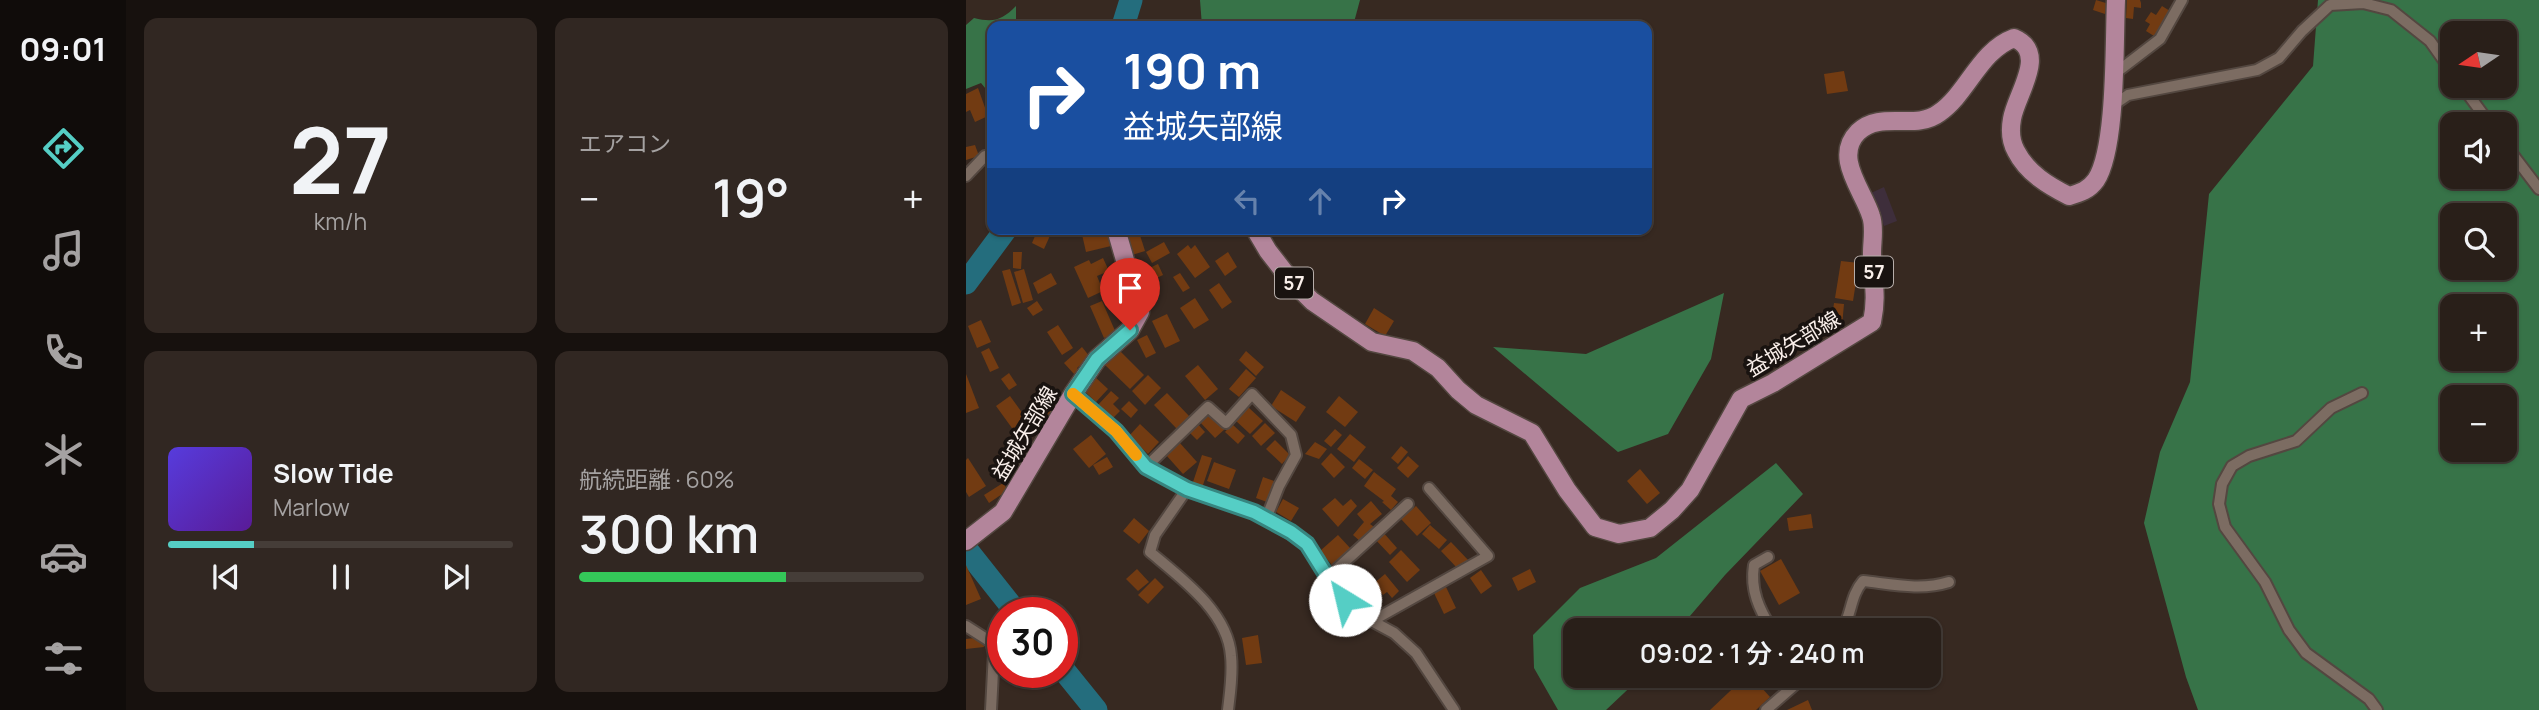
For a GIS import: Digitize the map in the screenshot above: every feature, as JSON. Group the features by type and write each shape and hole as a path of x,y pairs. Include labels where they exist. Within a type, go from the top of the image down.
{"main road":[{"name":"益城矢部線","path":"1259,235 1282,269 1312,301 1372,342 1413,351 1438,368 1476,405 1532,433 1567,490 1595,527 1619,534 1650,528 1672,510 1690,490 1741,399 1773,383 1872,322 1877,302 1871,216 1850,166 1848,152 1857,133 1871,123 1929,119 1940,113 1993,51 2002,42 2014,38 2029,50 2030,64 2012,118 2011,134 2016,152 2043,182 2069,197 2084,192 2096,180 2105,154 2112,106 2116,0"},
{"name":"益城矢部線","path":"966,541 1003,512 1073,394 1097,359 1130,330 1140,312 1118,235"}],"street":[{"path":"2113,75 2160,38 2182,0"},
{"path":"2112,106 2128,95 2257,70 2279,58 2302,31 2330,5 2363,3 2391,10 2430,41 2440,55"},
{"path":"966,176 985,156"},
{"path":"2517,160 2539,189"},
{"path":"2362,393 2331,408 2296,441 2249,456 2232,466 2222,484 2220,504 2225,527 2265,582 2289,630 2306,653 2368,699 2377,710"},
{"path":"1073,394 1116,431 1146,467 1187,489 1254,512 1307,544 1335,589 1356,612 1394,633 1416,653 1454,710"},
{"path":"1146,467 1208,407 1226,423 1252,394 1292,435 1296,455 1279,486 1266,519"},
{"path":"1371,621 1488,556 1429,488"},
{"path":"1187,489 1154,535 1150,552 1204,600 1227,637 1231,654 1228,710"},
{"path":"1328,577 1408,504"},
{"path":"1764,618 1758,608 1752,581 1754,565 1768,557"},
{"path":"1849,618 1853,592 1863,581 1914,587 1936,586 1949,582"},
{"path":"966,626 991,642 994,652 991,710"},
{"path":"1766,710 1791,688"}],"shaded area":[{"path":"1884,187 1897,221 1884,226 1871,193"}],"green space":[{"path":"1200,0 1360,0 1354,21 1202,21"},
{"path":"2318,0 2539,0 2539,710 2198,710 2186,677 2144,523 2160,452 2190,382 2209,194 2313,66"},
{"path":"1016,6 1016,21 987,21 987,90 981,83 966,89 966,25 974,18 997,19"},
{"path":"1724,293 1711,359 1668,434 1618,452 1493,347 1586,354"},
{"path":"1776,463 1803,494 1725,575 1688,618 1563,618 1563,688 1629,688 1606,710 1558,710 1534,668 1533,635 1580,588 1656,558"}],"building":[{"path":"2096,0 2109,4 2105,14 2093,10"},
{"path":"2127,0 2140,0 2141,3 2141,8 2134,7 2133,19 2126,18"},
{"path":"2162,6 2170,11 2154,36 2146,31 2150,24 2145,21 2151,12 2156,15"},
{"path":"1844,71 1848,91 1827,94 1824,74"},
{"path":"978,88 987,116 975,122 970,110 966,112 966,94"},
{"path":"975,145 979,156 966,160 966,147"},
{"path":"1035,235 1050,235 1044,249 1032,243"},
{"path":"1082,235 1108,235 1111,246 1086,252"},
{"path":"1140,235 1145,251 1132,255 1126,236"},
{"path":"1164,242 1170,253 1152,263 1146,252"},
{"path":"1188,245 1191,249 1195,245 1210,267 1195,278 1177,254"},
{"path":"1013,252 1022,252 1021,269 1013,268"},
{"path":"1228,252 1237,267 1225,276 1215,261"},
{"path":"1103,258 1109,271 1097,276 1103,291 1088,298 1074,267 1089,260 1091,264"},
{"path":"1841,261 1859,263 1853,301 1835,298"},
{"path":"1158,264 1163,275 1142,285 1137,274"},
{"path":"1010,269 1021,303 1012,306 1002,271"},
{"path":"1024,269 1033,300 1023,303 1014,272"},
{"path":"1051,273 1057,284 1038,294 1033,283"},
{"path":"1180,273 1190,288 1183,292 1173,277"},
{"path":"1219,283 1232,302 1222,309 1209,290"},
{"path":"1195,298 1209,320 1194,329 1180,308"},
{"path":"1037,301 1043,310 1033,316 1027,308"},
{"path":"1102,301 1116,333 1104,338 1090,306"},
{"path":"1834,303 1844,304 1842,326 1831,325"},
{"path":"1374,308 1394,321 1385,336 1365,324"},
{"path":"1167,314 1180,341 1165,348 1152,321"},
{"path":"981,320 991,342 977,348 968,326"},
{"path":"1058,325 1073,348 1062,355 1047,332"},
{"path":"1147,335 1156,353 1146,358 1137,340"},
{"path":"1082,347 1090,357 1074,374 1064,363"},
{"path":"989,348 999,368 990,372 981,352"},
{"path":"1118,349 1144,375 1130,389 1104,364"},
{"path":"1246,351 1264,367 1256,376 1239,360"},
{"path":"1198,365 1218,389 1205,400 1185,376"},
{"path":"1246,369 1256,378 1239,397 1229,389"},
{"path":"1009,373 1017,385 1009,390 1001,379"},
{"path":"966,374 979,408 966,413"},
{"path":"1148,375 1161,388 1145,405 1132,391"},
{"path":"1094,376 1108,389 1096,402 1082,389"},
{"path":"1047,388 1056,396 1050,403 1055,407 1040,424 1027,412"},
{"path":"1281,390 1306,407 1296,422 1271,406"},
{"path":"1111,391 1119,398 1113,404 1120,411 1111,420 1097,406"},
{"path":"1167,393 1190,417 1177,429 1154,405"},
{"path":"1010,396 1031,425 1017,435 996,406"},
{"path":"1339,396 1358,412 1345,427 1326,412"},
{"path":"1129,401 1138,410 1131,418 1121,409"},
{"path":"1247,406 1263,421 1250,434 1234,419"},
{"path":"1207,411 1225,429 1215,438 1198,420"},
{"path":"1196,422 1205,432 1197,440 1187,430"},
{"path":"1265,423 1275,433 1261,446 1252,436"},
{"path":"1140,424 1159,442 1148,454 1129,436"},
{"path":"1232,424 1245,436 1238,444 1225,432"},
{"path":"1335,429 1342,435 1331,447 1324,441"},
{"path":"1350,434 1366,447 1354,462 1337,449"},
{"path":"1091,435 1106,454 1089,468 1073,449"},
{"path":"1275,440 1290,455 1282,464 1266,449"},
{"path":"1179,442 1197,462 1183,474 1166,455"},
{"path":"1315,442 1327,449 1319,459 1305,454"},
{"path":"1401,446 1408,452 1398,464 1391,458"},
{"path":"1331,453 1345,467 1334,478 1321,464"},
{"path":"1202,455 1212,458 1202,488 1192,485"},
{"path":"1408,456 1419,466 1408,478 1397,468"},
{"path":"1107,457 1113,467 1099,475 1093,465"},
{"path":"968,458 986,486 969,497 966,492"},
{"path":"1359,459 1373,470 1365,479 1352,468"},
{"path":"1214,462 1236,470 1229,489 1207,481"},
{"path":"1640,469 1660,493 1647,504 1627,481"},
{"path":"1374,472 1396,489 1391,496 1398,502 1391,510 1364,486"},
{"path":"1263,477 1274,481 1267,502 1256,498"},
{"path":"1003,483 1008,490 989,503 984,495"},
{"path":"1335,498 1343,506 1351,499 1357,506 1338,527 1322,509"},
{"path":"1283,499 1299,508 1291,521 1276,512"},
{"path":"1371,501 1382,514 1370,524 1374,527 1361,542 1353,535 1364,522 1357,514"},
{"path":"1416,506 1431,523 1417,536 1401,519"},
{"path":"1811,514 1813,528 1789,531 1787,518"},
{"path":"1134,518 1149,531 1139,544 1123,531"},
{"path":"1430,525 1447,540 1439,549 1422,534"},
{"path":"1382,531 1397,548 1390,555 1374,538"},
{"path":"1338,535 1351,549 1332,565 1320,551"},
{"path":"1451,542 1469,561 1459,570 1441,551"},
{"path":"1401,550 1420,570 1407,582 1389,562"},
{"path":"1781,559 1800,593 1779,605 1760,571"},
{"path":"966,565 981,599 966,605"},
{"path":"1347,566 1374,596 1363,606 1336,576"},
{"path":"1137,569 1149,582 1138,591 1126,579"},
{"path":"1530,569 1536,582 1518,591 1512,578"},
{"path":"1481,570 1492,586 1481,594 1470,578"},
{"path":"1385,574 1399,591 1392,598 1387,592 1383,595 1373,584"},
{"path":"1155,578 1164,587 1148,604 1138,595"},
{"path":"1446,587 1456,608 1444,614 1434,593"},
{"path":"1258,635 1262,663 1246,665 1242,638"},
{"path":"982,637 984,647 966,649 966,639"},
{"path":"1733,688 1762,688 1770,697 1756,710 1710,710"},
{"path":"1808,700 1812,710 1787,710"}],"waterway":[{"path":"1125,21 1131,0"},
{"path":"966,283 1002,235"},
{"path":"966,549 1004,597"},
{"path":"1078,688 1096,710"}],"slow traffic":[{"path":"1073,394 1116,431 1136,455"}],"route":[{"path":"1130,330 1097,359 1073,394 1116,431 1146,467 1187,489 1254,512 1307,544 1345,600"}]}
